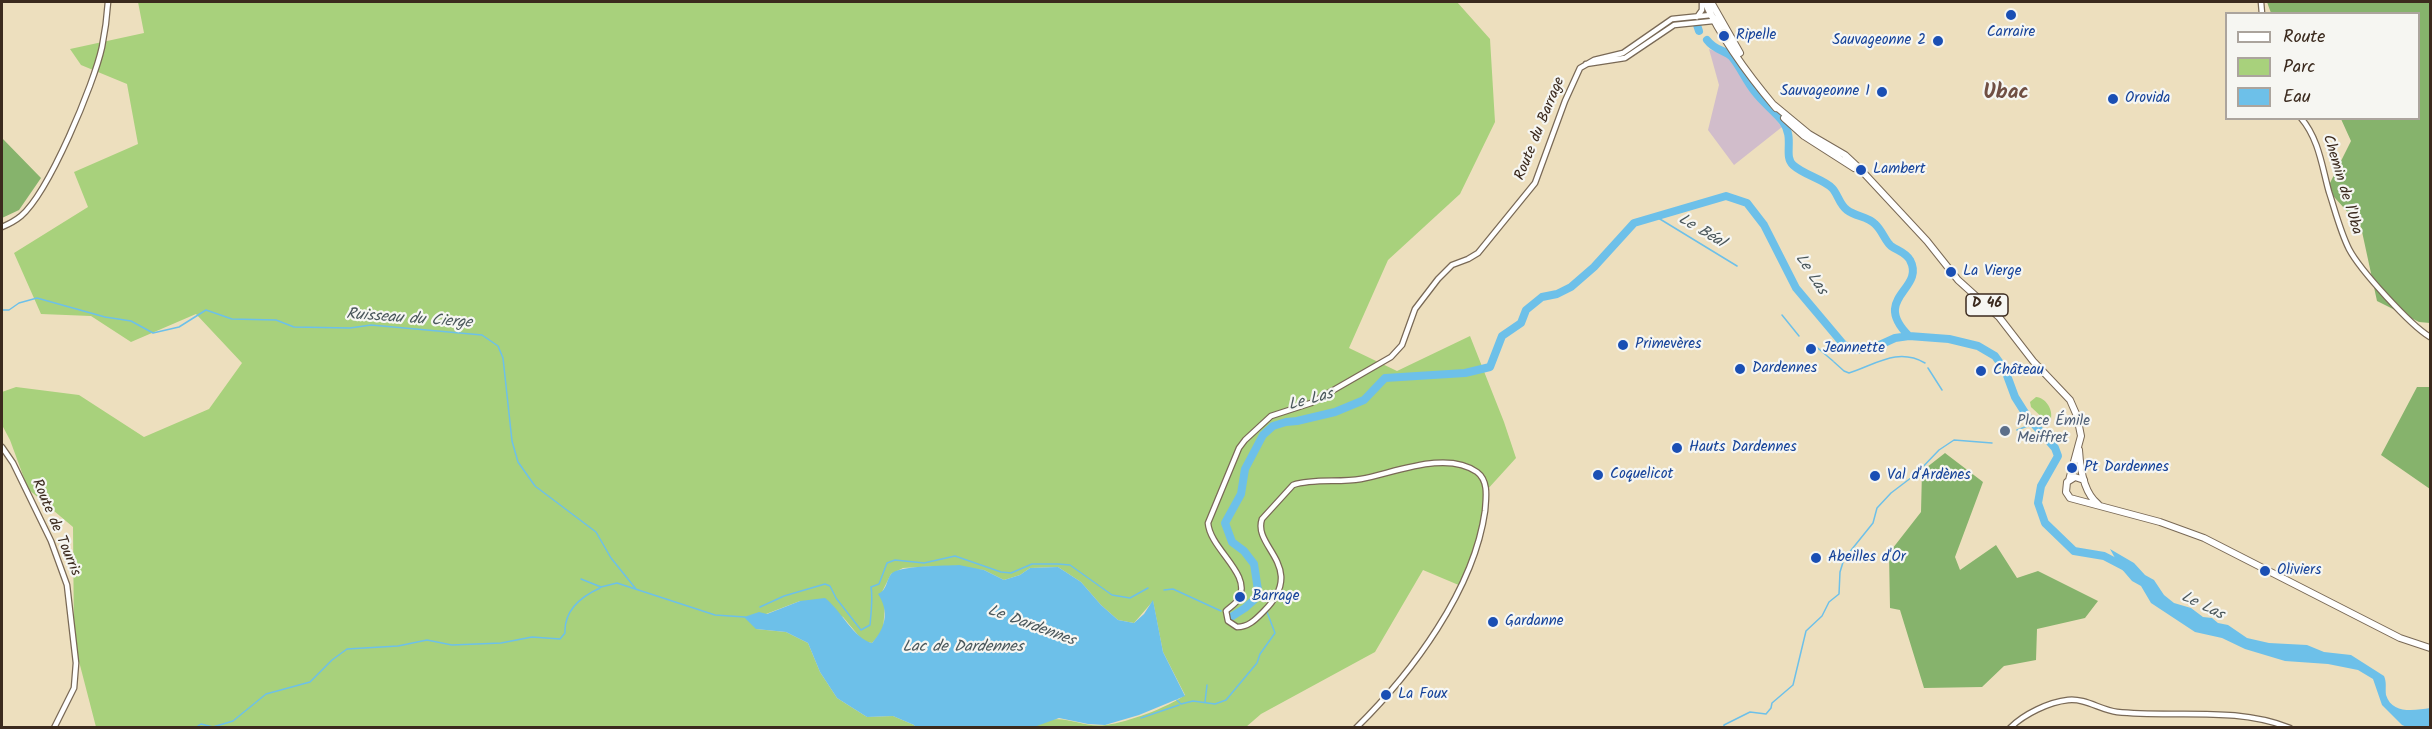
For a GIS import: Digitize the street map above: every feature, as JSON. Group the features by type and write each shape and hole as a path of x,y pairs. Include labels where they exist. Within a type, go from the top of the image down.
{"main road":[{"name":"D 46","path":"1707,2 1713,17 1725,33"},
{"name":"D 46","path":"1707,2 1756,83 1774,105 1804,136 1869,179 1922,235 1965,287 1999,317 2033,361 2070,400 2079,423 2079,446 2084,480"},
{"name":"D 46","path":"2069,480 2079,446"},
{"path":"2101,506 2092,499 2084,480 2075,477 2065,485 2066,492 2073,500 2080,499 2101,506 2176,527 2204,538 2400,638 2430,648"},
{"path":"2080,499 2088,490"}],"street":[{"path":"2,227 22,215 31,204 74,124 102,48 108,2"},
{"path":"1697,16 1707,2"},
{"path":"1586,64 1623,53 1672,20 1697,16 1713,17"},
{"path":"1586,64 1625,58 1674,25 1713,17"},
{"name":"Route du Barrage","path":"1356,728 1417,656 1470,569 1480,536 1486,496 1485,485 1478,473 1459,465 1433,464 1400,468 1360,479 1299,483 1291,487 1262,519 1260,526 1279,566 1279,592 1274,602 1250,624 1242,627 1231,624 1226,615 1227,610 1238,600 1242,585 1238,575 1210,535 1208,521 1243,442 1271,416 1311,403 1383,363 1400,348 1414,311 1438,279 1452,265 1468,260 1478,253 1535,183 1575,76 1586,64"},
{"name":"Chemin de l'Uba","path":"2302,120 2313,136 2332,202 2350,251 2366,273 2415,325 2430,337"},
{"name":"Route de Tourris","path":"2,447 13,463 51,541 67,585 76,663 74,688 54,728"},
{"path":"2010,728 2037,711 2068,700 2078,700 2113,712 2251,717 2290,728"}],"shaded area":[{"path":"1709,49 1730,57 1744,81 1782,127 1734,165 1708,130 1719,85"}],"green space":[{"path":"138,2 1457,2 1490,39 1495,122 1460,194 1388,260 1349,348 1397,371 1470,336 1516,458 1486,491 1482,530 1461,586 1423,570 1375,652 1261,714 1246,727 1034,727 1052,720 1106,725 1136,718 1185,695 1163,652 1153,601 1134,623 1118,620 1081,582 1058,567 1030,568 1020,575 1004,580 984,570 937,566 903,568 891,574 882,592 885,604 883,631 872,643 863,641 843,617 800,601 766,614 756,629 786,632 808,643 820,672 837,698 867,717 893,716 915,727 96,727 74,642 73,527 28,489 2,425 2,392 16,387 79,395 144,437 209,409 242,363 196,314 131,342 91,316 41,314 14,253 88,207 74,172 138,144 127,84 81,65 70,49 144,33"},
{"path":"2267,2 2430,2 2430,323 2419,322 2377,301 2361,227 2327,189 2351,141 2341,120 2420,120 2420,12 2271,12"},
{"path":"2,138 41,178 19,210 2,218"},
{"path":"2417,387 2430,387 2430,489 2381,455"},
{"path":"2036,397 2043,399 2050,408 2051,419 2047,422 2031,407 2030,402"},
{"path":"1945,453 1983,482 1955,557 1960,570 1996,545 2017,578 2038,571 2098,601 2085,618 2037,629 2036,660 2004,666 1982,687 1924,688 1900,610 1890,608 1889,553 1921,512 1922,471"}],"water":[{"path":"2110,549 2134,563 2145,575 2154,580 2164,595 2174,603 2191,608 2203,617 2228,625 2247,638 2269,643 2307,645 2324,652 2351,655 2384,676 2386,695 2393,706 2405,710 2430,708 2430,727 2402,725 2382,705 2373,679 2358,670 2328,664 2285,661 2245,649 2222,638 2195,632 2151,603 2141,586 2132,581 2120,567"},
{"name":"Lac de Dardennes","path":"959,565 984,570 1004,580 1020,575 1030,568 1058,567 1081,582 1118,620 1134,623 1144,614 1153,600 1163,652 1185,696 1139,715 1105,725 1059,718 1034,727 915,727 893,716 867,717 837,698 820,672 808,643 786,632 756,629 744,617 759,612 767,614 800,601 825,598 859,636 872,643 883,626 885,614 878,594 885,588 891,574 912,567"}],"waterway":[{"path":"1697,25 1699,31"},
{"path":"1707,40 1732,57 1755,92 1783,122 1788,134 1789,157 1793,165 1828,185 1834,190 1844,208 1872,221 1889,244 1904,253 1910,260 1913,270 1911,279 1896,303 1895,312 1899,323 1909,336"},
{"name":"Le Las","path":"1231,617 1256,598 1258,590 1254,564 1244,551 1232,542 1225,523 1241,494 1245,469 1263,435 1273,426 1335,412 1364,400 1385,378 1465,373 1490,367 1502,336 1521,323 1526,310 1542,297 1557,294 1571,287 1594,267 1634,223 1726,196 1747,203 1764,225 1796,288 1844,345 1856,350 1873,348 1895,338 1909,336 1949,339 1978,346 1995,356 2005,370 2015,397 2027,416 2055,448 2058,456 2041,486 2038,503 2045,523 2074,551 2104,556 2127,568"},
{"name":"Le Béal","path":"1655,216 1737,266"},
{"name":"Ruisseau du Cierge","path":"2,310 9,310 19,303 37,298 105,317 131,321 153,333 179,327 206,310 232,319 276,320 294,327 350,328 371,325 482,335 498,346 503,358 512,441 518,462 535,486 596,532 611,558 636,589"},
{"name":"Le Béal","path":"1782,315 1799,336"},
{"name":"Le Béal","path":"1813,344 1833,361"},
{"name":"Le Béal","path":"1834,362 1849,373 1896,357 1915,359 1925,363"},
{"name":"Le Béal","path":"1928,368 1942,390"},
{"path":"2017,430 2033,424"},
{"path":"1724,728 1724,725 1750,712 1766,714 1772,703 1793,685 1806,631 1822,616 1829,602 1839,594 1840,572 1844,559 1873,523 1877,508 1891,493 1916,474 1939,450 1954,440 1992,443"},
{"path":"760,607 784,596 825,584 830,586 836,598 861,630 870,625 871,587 879,584 887,563 895,560 924,563 955,556 1001,572 1011,573 1032,564 1070,565 1112,595 1130,598 1148,588"},
{"name":"Le Dardennes","path":"581,579 601,587 617,583 715,615 745,617"},
{"path":"195,728 201,724 213,727 233,721 266,694 310,682 347,649 398,646 427,640 452,645 501,643 532,637 560,639 565,633 570,611 580,600 600,588"},
{"path":"1164,590 1173,589 1221,611"},
{"path":"1177,700 1181,704 1193,701 1215,704 1226,700 1257,663 1260,654 1275,633 1267,612"},
{"path":"1205,702 1207,685"},
{"path":"1141,718 1179,705"}],"place":[{"name":"Carraire","path":"2011,15"},
{"name":"Ripelle","path":"1724,36"},
{"name":"Sauvageonne 2","path":"1938,41"},
{"name":"Sauvageonne 1","path":"1882,92"},
{"name":"Orovida","path":"2113,99"},
{"name":"Lambert","path":"1861,170"},
{"name":"La Vierge","path":"1951,272"},
{"name":"Primevères","path":"1623,345"},
{"name":"Jeannette","path":"1811,349"},
{"name":"Dardennes","path":"1740,369"},
{"name":"Château","path":"1981,371"},
{"name":"Place Émile Meiffret","path":"2005,431"},
{"name":"Hauts Dardennes","path":"1677,448"},
{"name":"Pt Dardennes","path":"2072,468"},
{"name":"Coquelicot","path":"1598,475"},
{"name":"Val d'Ardènes","path":"1875,476"},
{"name":"Abeilles d'Or","path":"1816,558"},
{"name":"Oliviers","path":"2265,571"},
{"name":"Barrage","path":"1240,597"},
{"name":"Gardanne","path":"1493,622"},
{"name":"La Foux","path":"1386,695"}],"district":[{"name":"Ubac","path":"2006,94"}]}
